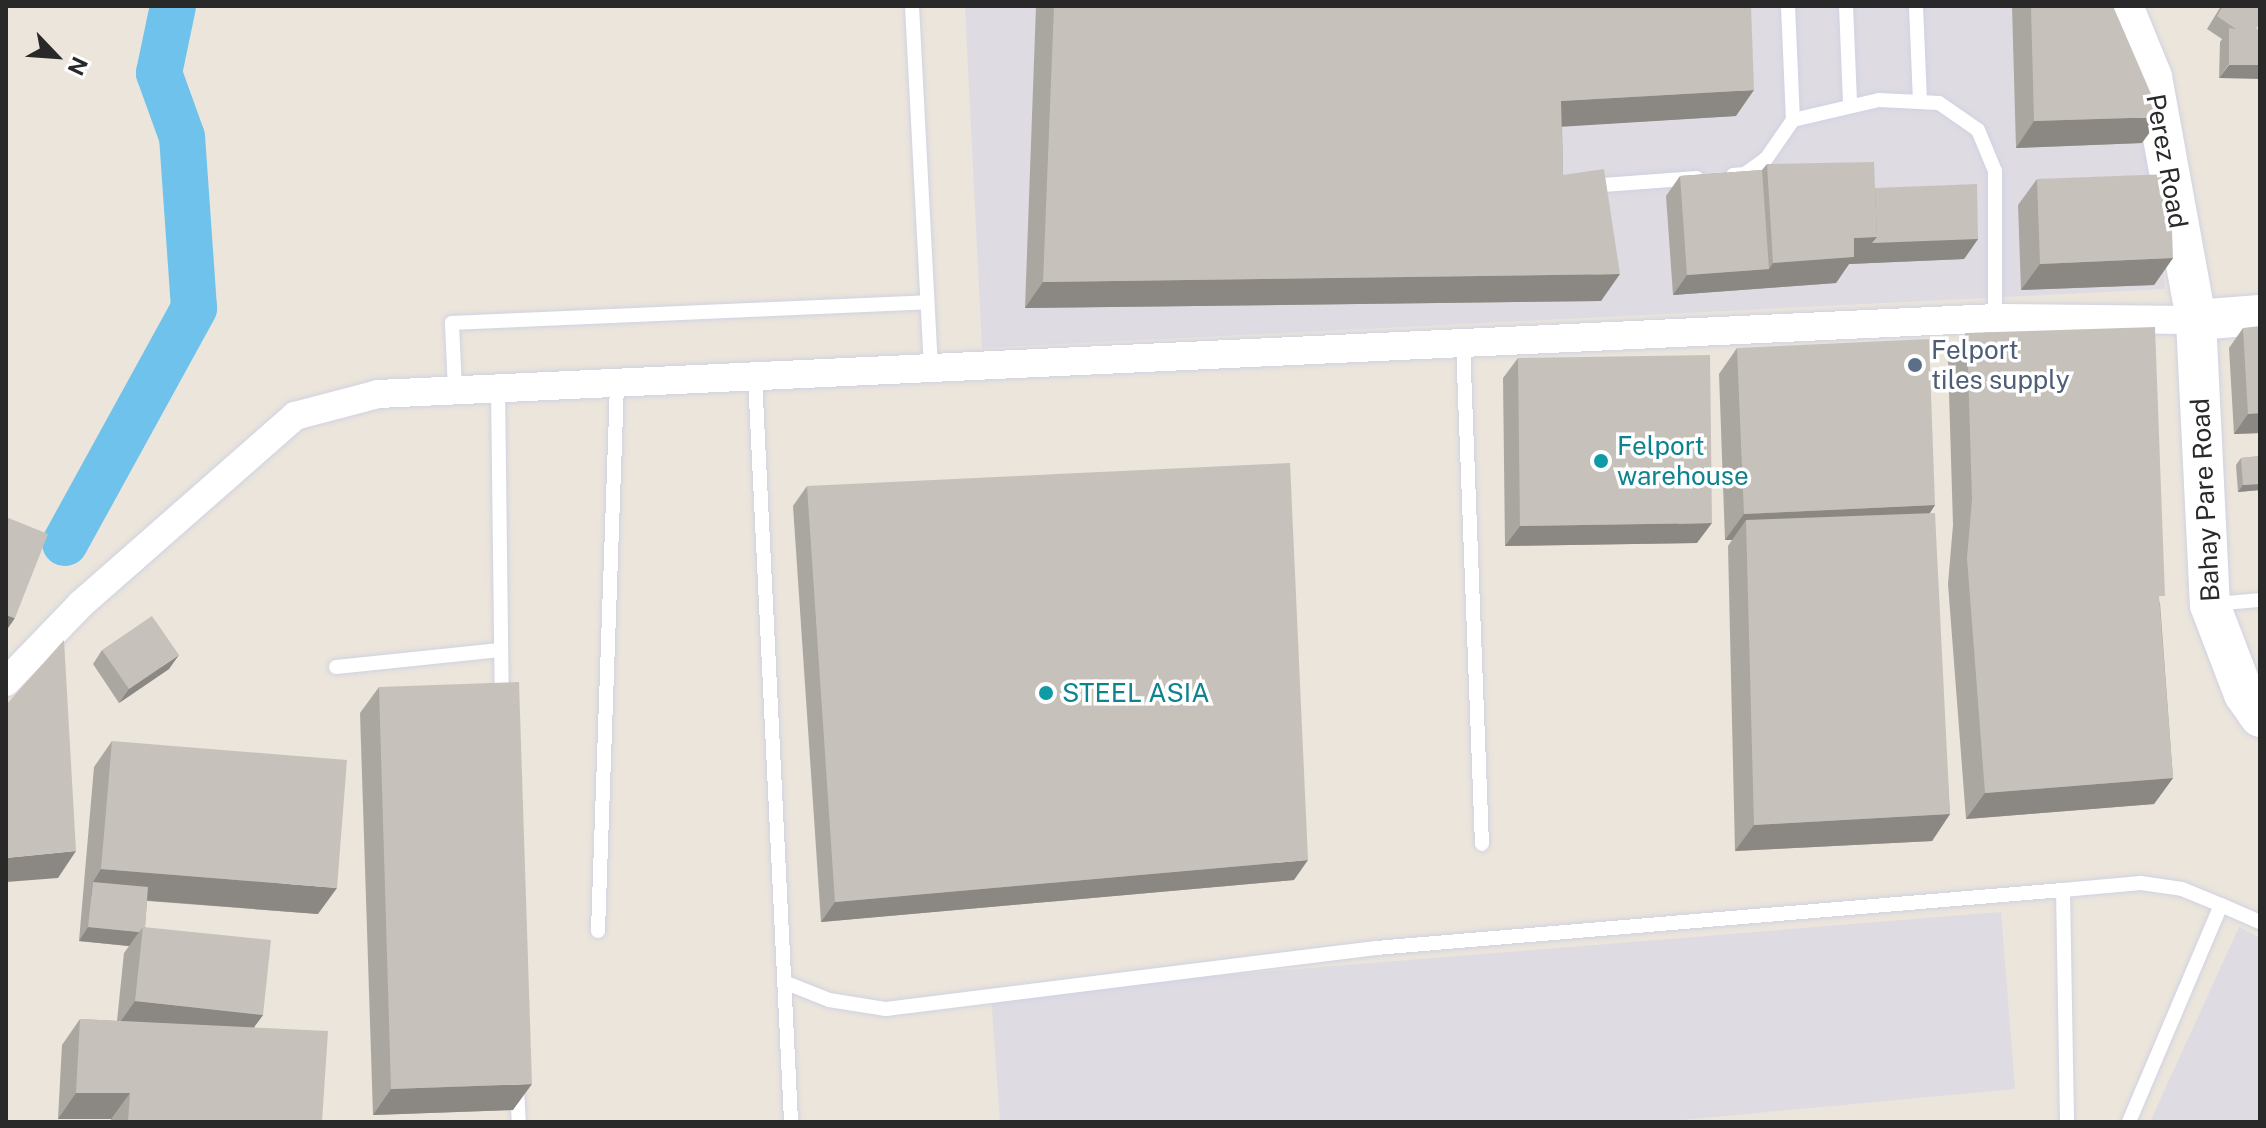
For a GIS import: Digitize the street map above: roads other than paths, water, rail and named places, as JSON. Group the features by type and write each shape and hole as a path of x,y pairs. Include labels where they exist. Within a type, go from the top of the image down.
{"street":[{"name":"Perez Road","path":"2123,6 2152,77 2196,320"},
{"path":"6,682 81,604 295,416 378,394 1995,318 2196,320 2260,315"},
{"name":"Bahay Pare Road","path":"2196,320 2210,605 2244,694 2260,717"}],"lane":[{"path":"912,6 931,369"},
{"path":"1569,188 1745,174 1766,159 1793,120 1788,6"},
{"path":"1846,6 1850,103"},
{"path":"1916,6 1920,100"},
{"path":"1793,120 1850,103 1920,100 1939,103 1978,130 1995,171 1995,318"},
{"path":"455,390 452,323 927,302"},
{"path":"1463,343 1482,844"},
{"path":"755,377 791,1122"},
{"path":"598,931 617,383"},
{"path":"498,388 503,713"},
{"path":"2210,605 2260,600"},
{"path":"336,667 500,650"},
{"path":"784,982 829,1000 886,1009 1376,948 2141,883 2182,889 2260,922"},
{"path":"2063,890 2067,1122"},
{"path":"2129,1122 2221,905"},
{"path":"517,1075 519,1122"}],"waterway":[{"path":"65,543 194,308 182,137 159,73 173,6"}],"place":[{"name":"Felport tiles supply","path":"1915,365"},
{"name":"Felport warehouse","path":"1601,461"},
{"name":"STEEL ASIA","path":"1046,693"}]}
